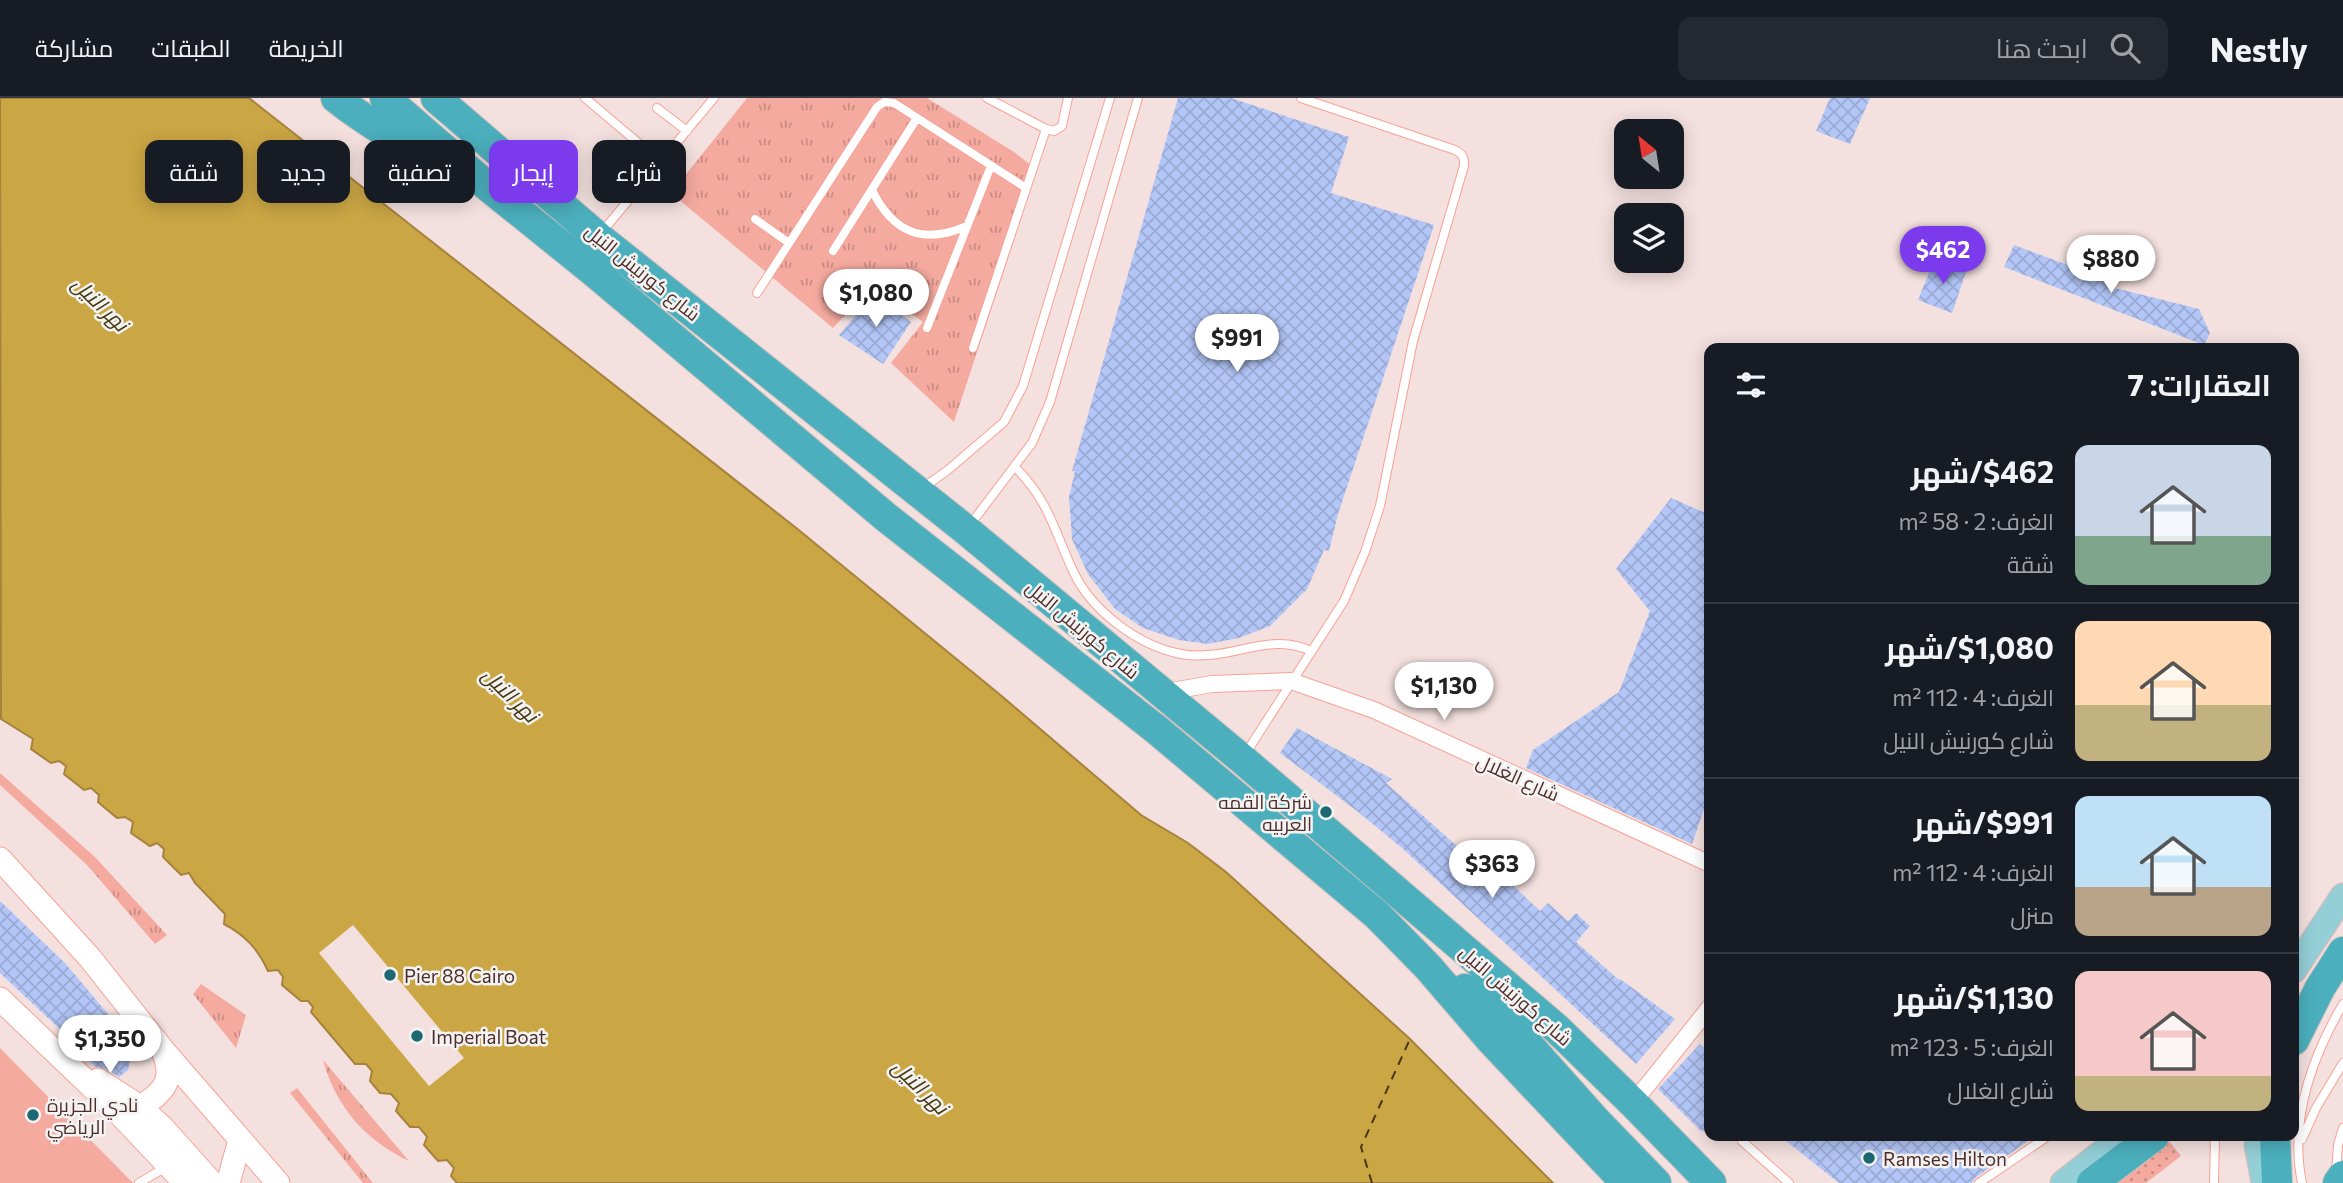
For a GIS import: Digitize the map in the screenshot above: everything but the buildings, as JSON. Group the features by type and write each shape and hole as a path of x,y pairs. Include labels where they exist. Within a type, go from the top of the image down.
{"highway":[{"path":"336,98 356,114 411,148 480,180"},
{"name":"شارع كورنيش النيل","path":"385,98 887,518 1157,730 1377,915 1429,967 1490,1039 1626,1183"},
{"name":"شارع كورنيش النيل","path":"436,98 598,237 967,530 1242,759 1557,1030 1633,1102 1710,1183"},
{"path":"2299,1030 2320,988 2343,952"},
{"path":"1429,967 1469,992 1514,1029 1656,1183"},
{"path":"2092,1183 2147,1141"},
{"path":"2277,1183 2287,1141"},
{"path":"2337,1183 2343,1176"}],"main road":[{"path":"2299,966 2343,896"},
{"path":"2063,1183 2117,1141"},
{"path":"2257,1141 2264,1183"}],"street":[{"name":"شارع الغلال","path":"1160,693 1212,684 1291,681 1374,710 1704,861"},
{"path":"0,859 90,958 162,1049 278,1183"},
{"path":"0,999 184,1183"},
{"path":"1633,1102 1704,1014"},
{"path":"140,1107 156,1098 167,1083 169,1066 162,1049"},
{"path":"55,1052 140,1107 183,1148 212,1183"},
{"path":"228,1183 240,1140"}],"lane":[{"path":"585,98 635,140"},
{"path":"679,140 714,98"},
{"path":"988,98 1054,131 1062,127 1068,98"},
{"path":"918,491 948,470 1004,422 1023,386 1110,98"},
{"path":"967,530 1032,443 1050,402 1138,98"},
{"path":"1242,759 1344,601 1365,552 1380,506 1413,341 1465,159 1455,150 1301,98"},
{"path":"757,292 880,104 884,102 894,103 1026,188"},
{"path":"657,108 687,131"},
{"path":"833,250 917,118"},
{"path":"973,348 1046,129"},
{"path":"927,328 991,166"},
{"path":"872,190 881,209 896,224 911,232 928,236 948,234 967,226"},
{"path":"598,237 627,203"},
{"path":"755,219 789,243"},
{"path":"1015,467 1030,482 1050,513 1076,576 1114,622 1146,641 1181,654 1208,656 1284,642 1298,644 1311,651"},
{"path":"2299,1113 2313,1065 2343,1004"},
{"path":"2299,1127 2316,1108 2343,1063"},
{"path":"2337,1183 2336,1159 2343,1128"},
{"path":"1742,1141 1789,1183"},
{"path":"1979,1183 2041,1141"},
{"path":"2213,1183 2215,1141"},
{"path":"2287,1141 2302,1183"},
{"path":"139,1183 168,1165"}],"green space":[{"path":"747,98 927,98 1014,152 1037,170 954,422 891,363 923,322 872,286 833,328 683,203 686,203 686,174"},
{"path":"0,773 95,857 167,935 155,944 87,865 0,785"},
{"path":"201,984 246,1015 236,1048 193,994"},
{"name":"نادي الجزيرة الرياضي","path":"0,1048 133,1183 0,1183"},
{"path":"323,1060 409,1161 379,1143 354,1120 336,1093"},
{"path":"297,1088 373,1183 363,1183 290,1093"},
{"path":"2159,1141 2169,1141 2181,1156 2146,1183 2106,1183"}],"water":[{"name":"نهر النيل","path":"0,98 249,98 302,140 257,140 257,203 350,203 350,177 364,188 364,203 383,203 795,527 998,693 1141,815 1188,843 1226,872 1410,1039 1553,1183 457,1183 451,1176 454,1168 447,1160 438,1161 424,1145 427,1137 419,1127 410,1127 396,1111 399,1103 391,1094 380,1093 370,1081 372,1071 366,1064 355,1064 311,1012 313,1007 308,1001 301,1001 282,985 283,977 278,970 268,971 250,943 224,924 225,914 189,873 181,875 163,857 164,849 157,843 150,846 131,833 133,822 125,817 117,818 98,802 99,795 91,788 84,790 64,774 66,766 59,761 51,763 31,749 33,739 1,719"}],"pier":[{"path":"353,925 464,1058 429,1086 319,953"}],"ferry route":[{"path":"1372,1183 1361,1147 1410,1039"}],"place":[{"name":"شركة القمه العربيه","path":"1326,812"},
{"name":"Pier 88 Cairo","path":"390,975"},
{"name":"Imperial Boat","path":"417,1036"},
{"name":"نادي الجزيرة الرياضي","path":"33,1115"},
{"name":"Ramses Hilton","path":"1869,1158"}]}
